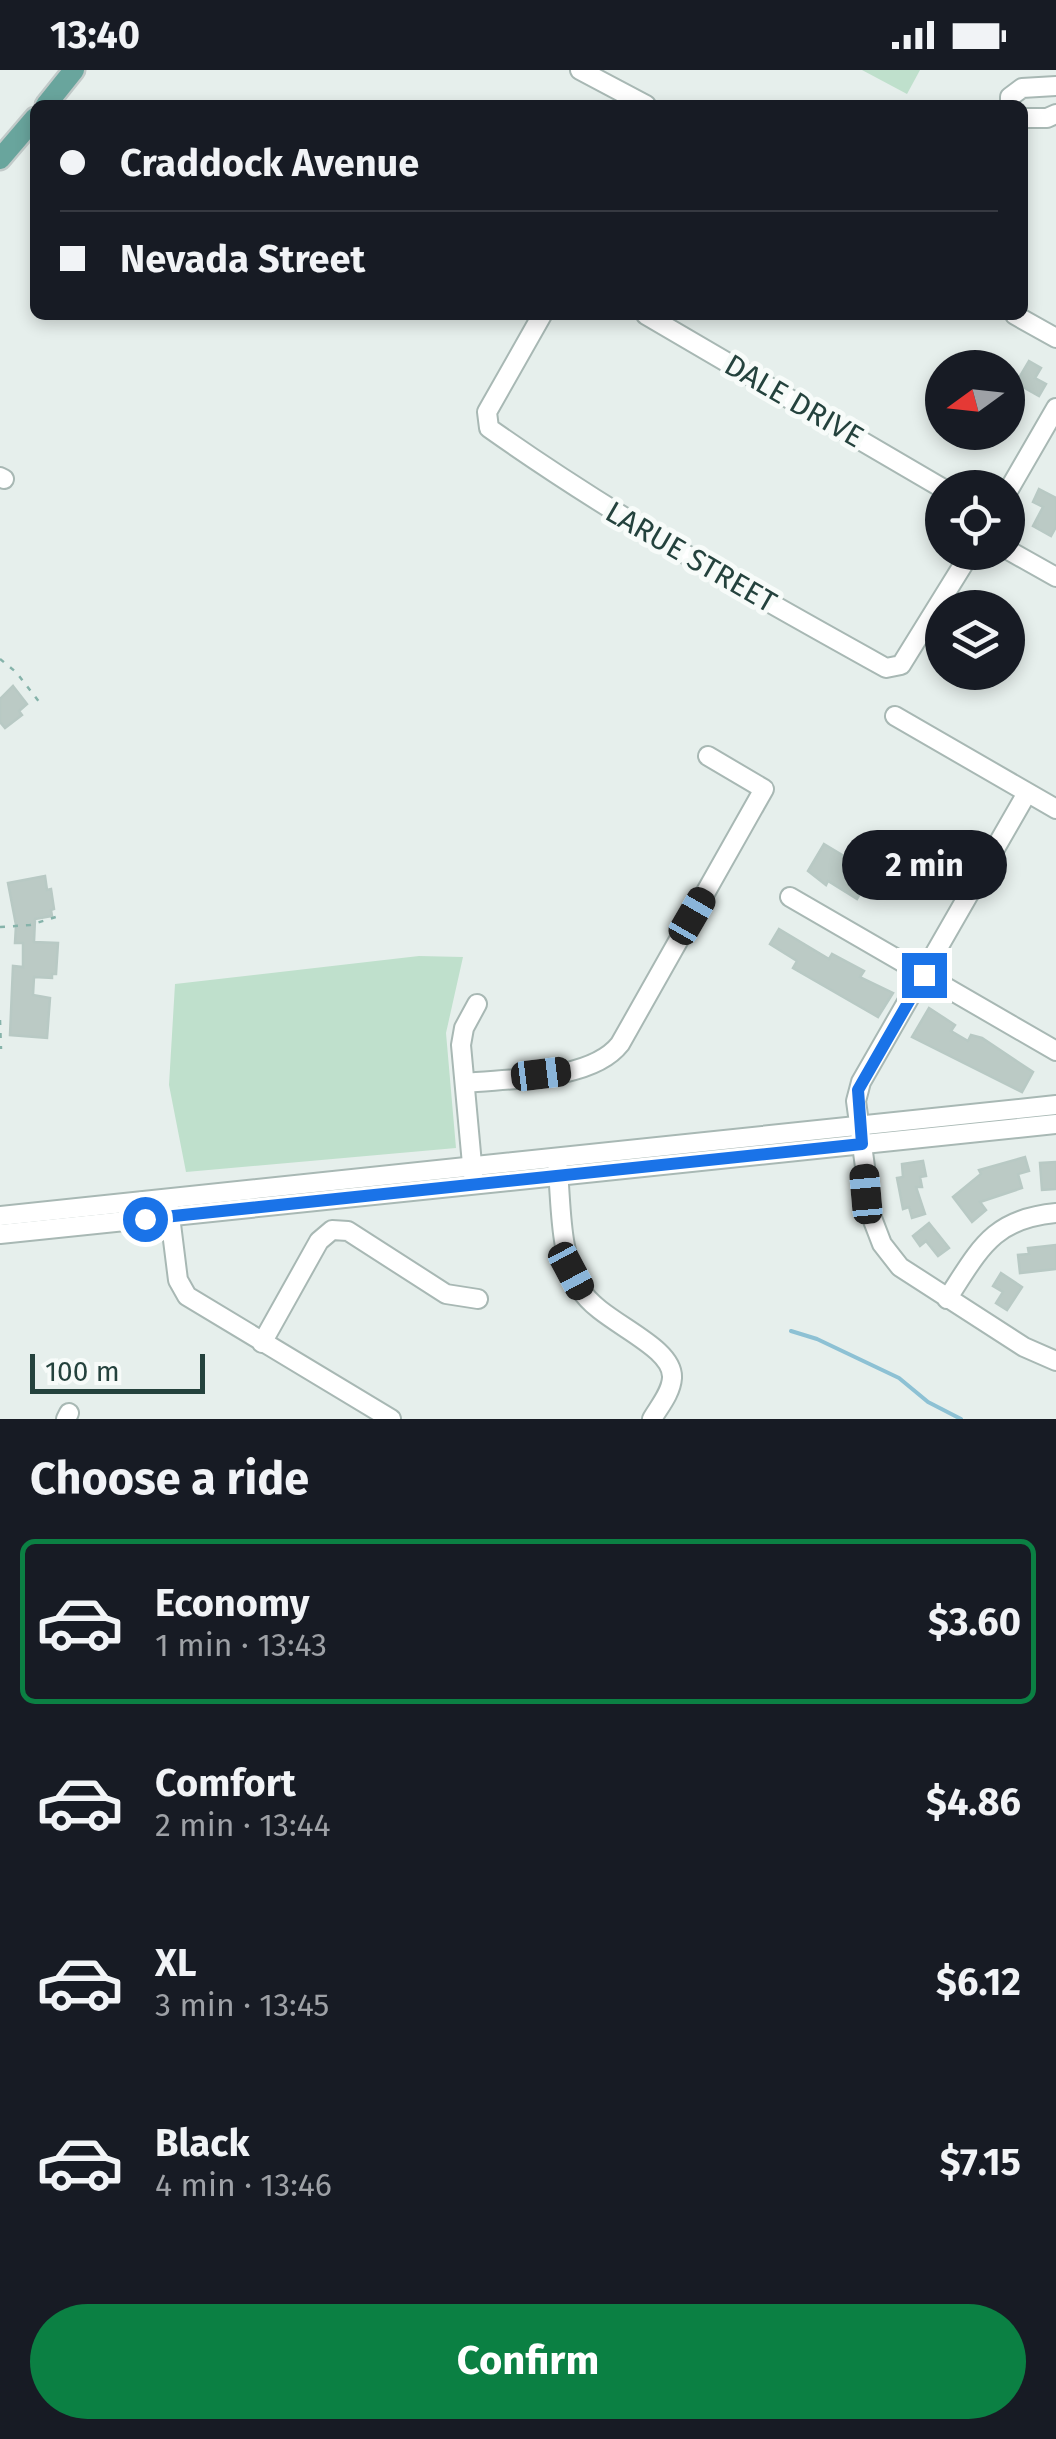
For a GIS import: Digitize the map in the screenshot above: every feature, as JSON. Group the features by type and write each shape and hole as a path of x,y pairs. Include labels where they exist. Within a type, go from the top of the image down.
{"main road":[{"path":"50,100 74,70"},
{"path":"0,160 30,124"}],"street":[{"path":"580,70 637,100"},
{"path":"1010,100 1022,88 1056,86"},
{"path":"1028,118 1056,114"},
{"name":"LARUE STREET","path":"539,320 487,412 489,428 676,550 886,668 900,665 960,570"},
{"name":"DALE DRIVE","path":"655,320 925,478"},
{"path":"1024,320 1056,338"},
{"path":"1020,470 1056,408"},
{"path":"1025,560 1056,578"},
{"path":"895,716 1056,809"},
{"path":"465,1083 585,1068 608,1057 620,1044 764,788 708,756"},
{"path":"1027,793 858,1090 860,1135 866,1194 882,1244 900,1267 1024,1347 1056,1360"},
{"path":"790,897 1056,1051"},
{"path":"474,1186 462,1036 477,1004"},
{"path":"860,1135 1056,1105"},
{"path":"0,1234 472,1166 557,1165 860,1135 1056,1124"},
{"path":"0,1216 474,1186 557,1165"},
{"path":"557,1165 564,1242 571,1271 583,1294 600,1313 655,1346 672,1370 672,1381 652,1419"},
{"path":"169,1207 181,1289 196,1302 390,1419"},
{"path":"947,1299 990,1237 1020,1218 1056,1212"},
{"path":"262,1342 319,1241 324,1234 339,1229 446,1294 478,1300"}],"path":[{"path":"0,660 16,672 40,703"},
{"path":"0,927 30,925 59,916"},
{"path":"0,1020 0,1049"}],"green space":[{"path":"862,70 920,70 907,94"},
{"path":"419,956 463,957 446,1033 456,1148 186,1172 169,1085 175,984"}],"building":[{"path":"1029,361 1041,368 1035,378 1046,384 1039,396 1025,388"},
{"path":"1039,489 1056,498 1056,527 1051,536 1033,526 1043,507 1033,502"},
{"path":"13,686 27,704 19,711 22,715 5,728 0,722 0,699"},
{"path":"824,844 872,873 857,899 828,881 826,885 808,871"},
{"path":"45,876 54,909 52,916 35,919 34,942 58,943 56,974 52,978 34,977 33,995 50,998 47,1038 10,1035 13,966 23,967 23,943 15,943 16,925 8,883"},
{"path":"779,929 829,959 832,954 864,971 860,977 893,993 878,1017 793,968 797,961 770,944"},
{"path":"929,1008 955,1025 951,1031 968,1041 971,1035 982,1038 1033,1072 1022,1092 912,1037"},
{"path":"1025,1157 1029,1171 1018,1174 1022,1188 980,1202 986,1210 972,1222 953,1197 981,1174 979,1170"},
{"path":"923,1161 926,1176 920,1177 922,1187 916,1187 925,1214 912,1218 909,1207 903,1209 897,1178 903,1177 902,1164"},
{"path":"1056,1162 1056,1189 1042,1190 1040,1163"},
{"path":"929,1223 949,1248 938,1256 926,1241 920,1246 913,1236"},
{"path":"1056,1245 1056,1269 1020,1273 1018,1255 1029,1254 1028,1248"},
{"path":"1001,1273 1022,1287 1007,1310 996,1303 1003,1292 993,1286"}],"waterway":[{"path":"791,1331 817,1339 899,1378 928,1402 961,1419"}],"route":[{"path":"145,1219 862,1144 858,1090 924,975"}]}
